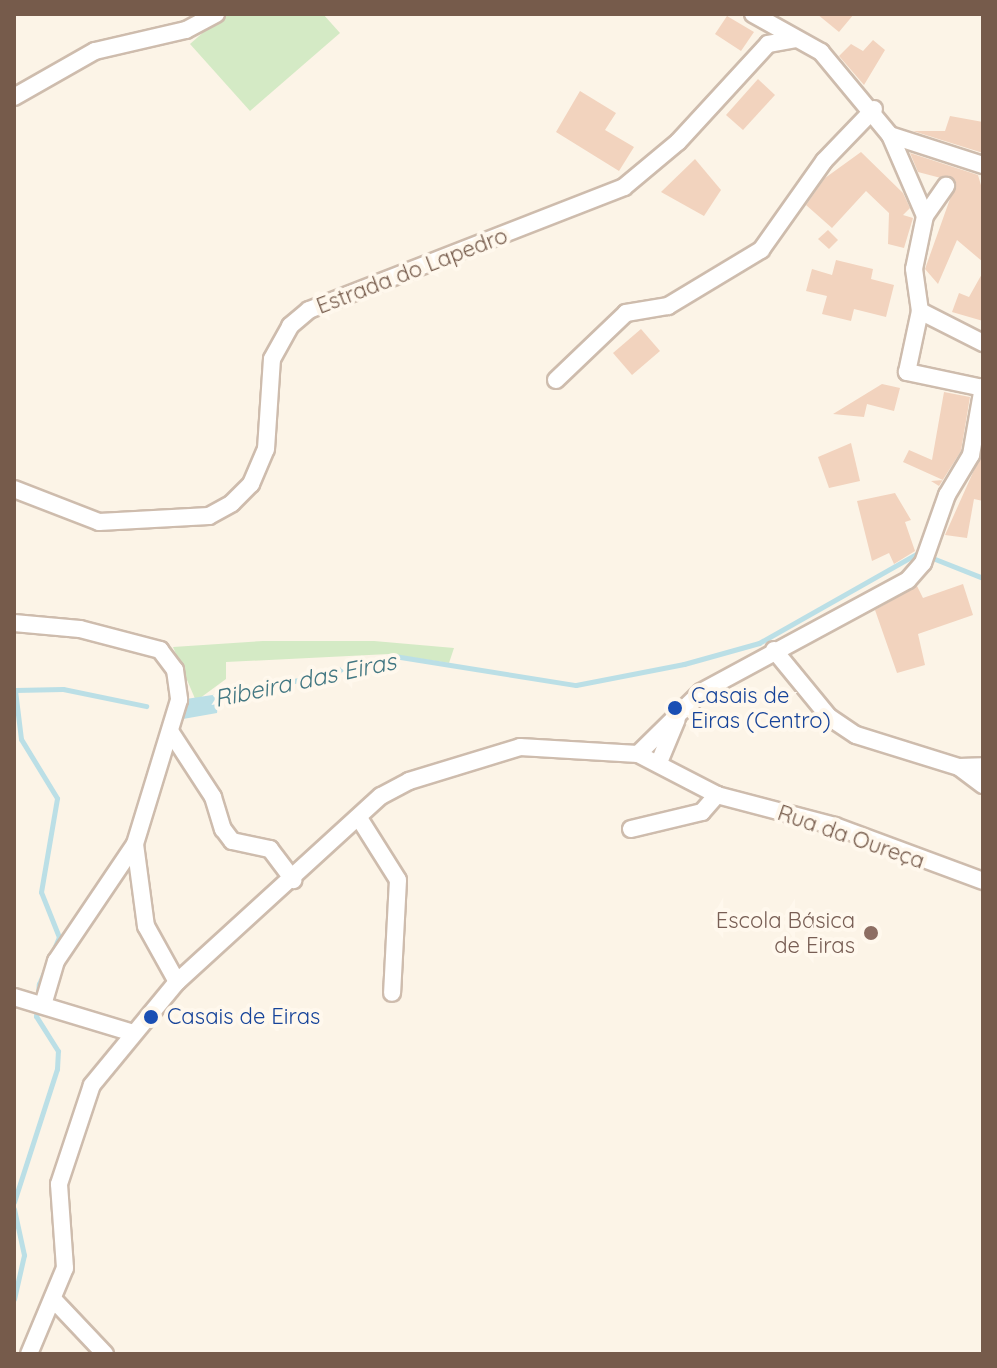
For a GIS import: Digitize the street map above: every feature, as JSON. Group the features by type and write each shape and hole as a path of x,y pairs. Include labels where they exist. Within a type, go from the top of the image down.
{"street":[{"path":"14,97 95,51 186,30 216,14"},
{"path":"753,14 821,52 874,109 890,135 925,216"},
{"name":"Estrada do Lapedro","path":"14,489 99,522 209,516 232,503 251,484 266,449 272,359 290,326 309,310 624,187 678,142 768,44 796,39"},
{"path":"556,380 626,313 668,306 761,250 824,161 874,109"},
{"path":"890,135 983,165"},
{"path":"638,754 677,719 701,692 908,580 923,563 980,425 983,387 907,372 920,311 914,269 925,216 946,186"},
{"path":"920,311 983,343"},
{"path":"14,623 80,629 160,650 177,677 170,731 135,844 56,961 43,1005"},
{"path":"774,650 829,717 856,735 959,767 983,785"},
{"path":"660,760 677,719"},
{"path":"170,731 213,797 223,829 232,841 270,849 293,880"},
{"name":"Rua da Oureça","path":"29,1354 65,1268 59,1184 82,1100 130,1032 177,982 359,818 409,781 520,747 638,754 660,760 717,795 835,826 982,876"},
{"path":"959,767 983,766"},
{"path":"631,829 702,812 717,795"},
{"path":"359,818 398,880 392,993"},
{"path":"135,844 146,926 177,982"},
{"path":"14,997 130,1032"},
{"path":"53,1299 105,1354"}],"green space":[{"path":"224,14 323,14 340,33 250,111 190,44"},
{"path":"263,641 374,641 454,648 449,663 389,654 226,662 226,679 196,701 173,647"}],"water":[{"path":"219,694 217,713 183,719 186,699"}],"building":[{"path":"817,14 854,14 839,32"},
{"path":"727,16 754,32 741,51 715,34"},
{"path":"873,40 885,50 864,85 839,56 851,44 863,51"},
{"path":"758,79 775,95 743,130 726,115"},
{"path":"580,91 616,113 605,130 634,147 619,171 556,132"},
{"path":"950,116 983,122 983,153 913,131 945,131"},
{"path":"861,152 903,193 910,208 903,215 913,218 904,248 888,244 889,213 866,191 832,228 806,205 825,178"},
{"path":"910,153 978,175 983,192 983,262 957,240 938,284 925,269 956,182 918,172"},
{"path":"695,159 721,190 704,216 661,192"},
{"path":"828,230 838,240 829,249 818,239"},
{"path":"836,260 873,269 871,279 894,285 886,317 854,309 851,321 822,314 827,296 806,291 812,269 832,275"},
{"path":"983,272 983,321 952,312 959,293 969,297"},
{"path":"641,329 660,351 632,375 613,353"},
{"path":"882,384 900,388 894,411 867,404 864,417 833,414"},
{"path":"944,392 970,397 961,451 943,480 903,462 909,450 932,460"},
{"path":"851,443 860,481 829,488 818,457"},
{"path":"983,450 983,501 974,499 967,538 945,535"},
{"path":"895,493 911,520 905,522 915,551 894,564 889,553 872,561 857,501"},
{"path":"963,584 973,615 918,634 925,665 897,673 875,610 917,586 923,598"}],"waterway":[{"name":"Ribeira das Eiras","path":"214,701 394,656 576,685 684,664 759,643 918,553"},
{"name":"Ribeira das Eiras","path":"935,559 983,578"},
{"path":"15,690 63,689 146,706"},
{"path":"14,1202 57,1069 58,1051 36,1016 39,984 59,937 41,892 57,798 21,739 15,690"},
{"path":"14,1209 24,1255 14,1299"}],"place":[{"name":"Casais de Eiras (Centro)","path":"675,708"},
{"name":"Escola Básica de Eiras","path":"871,933"},
{"name":"Casais de Eiras","path":"151,1017"}]}
